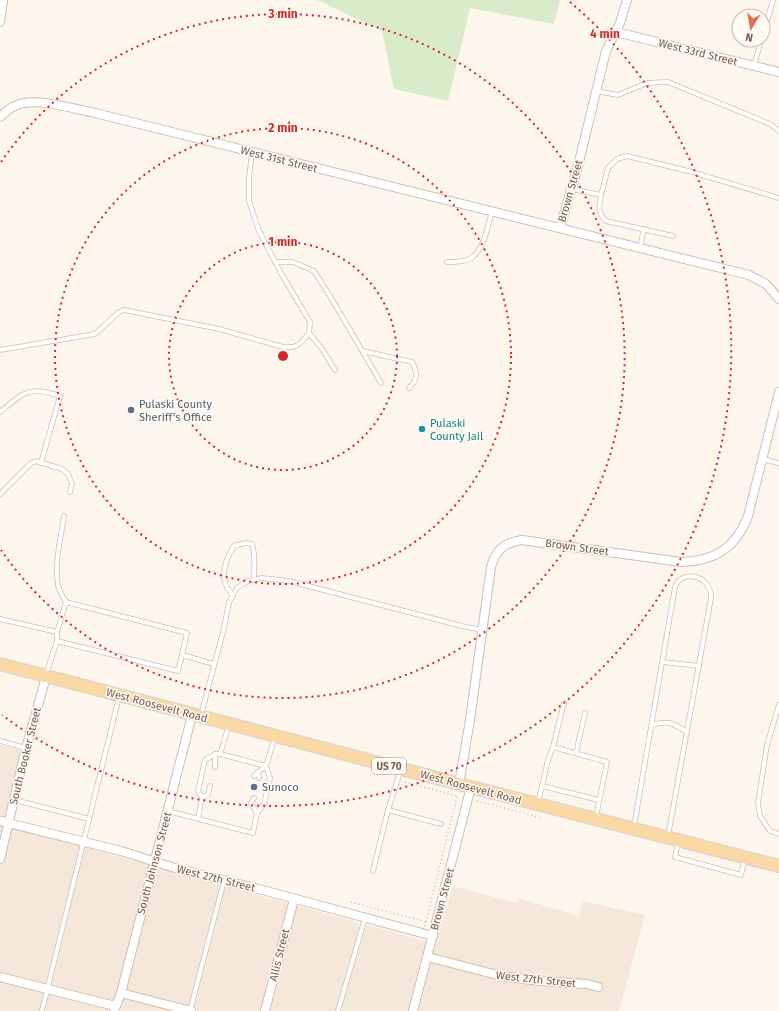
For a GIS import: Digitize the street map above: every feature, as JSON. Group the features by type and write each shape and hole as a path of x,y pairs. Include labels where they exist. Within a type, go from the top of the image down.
{"main road":[{"name":"West Roosevelt Road","path":"0,664 401,769 458,790 471,787 779,866"}],"street":[{"path":"0,22 3,0"},
{"name":"Brown Street","path":"626,0 620,23 606,51 572,189 560,228 749,274 766,284 779,298"},
{"name":"West 33rd Street","path":"616,32 779,72"},
{"name":"West 31st Street","path":"0,117 16,105 24,103 39,103 94,113 560,228"},
{"name":"Brown Street","path":"458,790 470,720 491,567 494,556 506,544 512,541 526,540 681,562 706,559 724,550 732,544 744,526 748,516 779,392"},
{"name":"South Booker Street","path":"0,859 26,748 46,677"},
{"name":"South Johnson Street","path":"115,1008 121,993 154,861 196,716"},
{"name":"Brown Street","path":"413,1011 471,787"},
{"name":"West 27th Street","path":"0,821 84,841 433,936"},
{"name":"Allis Street","path":"265,1011 294,899"},
{"name":"West 27th Street","path":"428,957 501,976 540,981 587,984 598,987"},
{"path":"0,977 115,1008"},
{"path":"121,993 190,1011"}],"lane":[{"path":"754,66 760,48"},
{"path":"596,91 618,95 647,83 668,82 770,124 779,131"},
{"path":"0,350 95,334 119,312 124,310 219,330 283,347 290,348 298,346 309,333 310,322 259,231 249,201 249,178 252,152"},
{"path":"673,236 606,221 602,217 598,211 606,173 611,164 617,159 627,156 692,172 779,198"},
{"path":"572,189 601,195"},
{"path":"447,262 466,260 474,256 484,238 492,211"},
{"path":"640,247 644,229"},
{"path":"275,262 293,262 314,271 382,383"},
{"path":"309,333 322,348 335,370"},
{"path":"363,351 412,362 417,376 415,382 409,388"},
{"path":"0,412 23,393 38,390 60,396 41,463"},
{"path":"762,459 779,463"},
{"path":"0,494 30,464 36,462 62,469 68,474 72,484 70,492"},
{"path":"46,677 58,641 57,632 66,602 58,587 57,577 64,516"},
{"path":"233,596 225,584 224,572 229,553 234,546 245,543 252,544 255,555 254,580"},
{"path":"634,829 676,584 682,578 690,576 702,579 709,586 711,592 687,732 673,839 675,857 741,875 745,857"},
{"path":"196,716 214,664 224,628 229,602 238,588 248,581 262,578 289,581 482,630"},
{"path":"58,641 178,671 187,633 66,602"},
{"path":"0,619 57,632"},
{"path":"182,655 214,664"},
{"path":"663,662 699,666"},
{"path":"42,1011 119,696"},
{"path":"538,804 548,760 553,747 564,703"},
{"path":"779,705 767,745 758,803 760,816 766,826 770,831 779,834"},
{"path":"576,753 585,713"},
{"path":"652,725 662,722 669,722 687,732"},
{"path":"220,754 229,724"},
{"path":"168,811 253,833 257,813 264,804 270,778 266,766 275,736"},
{"path":"0,741 26,748"},
{"path":"553,747 607,762 596,819"},
{"path":"198,819 202,797 198,791 205,760 215,754 220,754 266,766"},
{"path":"215,754 215,767"},
{"path":"254,776 266,766"},
{"path":"373,871 388,810 401,769"},
{"path":"258,772 259,778"},
{"path":"202,797 208,795 210,786"},
{"path":"542,786 599,800"},
{"path":"251,798 251,803 257,813"},
{"path":"15,800 89,819"},
{"path":"388,810 441,824"},
{"path":"190,1011 224,880"},
{"path":"338,1011 364,918"}],"path":[{"path":"403,782 458,790 463,797"},
{"path":"423,933 458,790"},
{"path":"477,801 542,818"},
{"path":"351,902 426,922 435,926"}],"shaded area":[{"path":"0,745 23,750 8,817 15,828 436,944 453,886 517,903 519,898 579,916 583,901 645,915 619,1011 0,1011"}],"green space":[{"path":"317,0 560,0 554,24 470,8 448,101 394,89 382,31"}],"place":[{"name":"Pulaski County Sheriff's Office","path":"131,410"},
{"name":"Pulaski County Jail","path":"422,429"},
{"name":"Sunoco","path":"254,787"}]}
